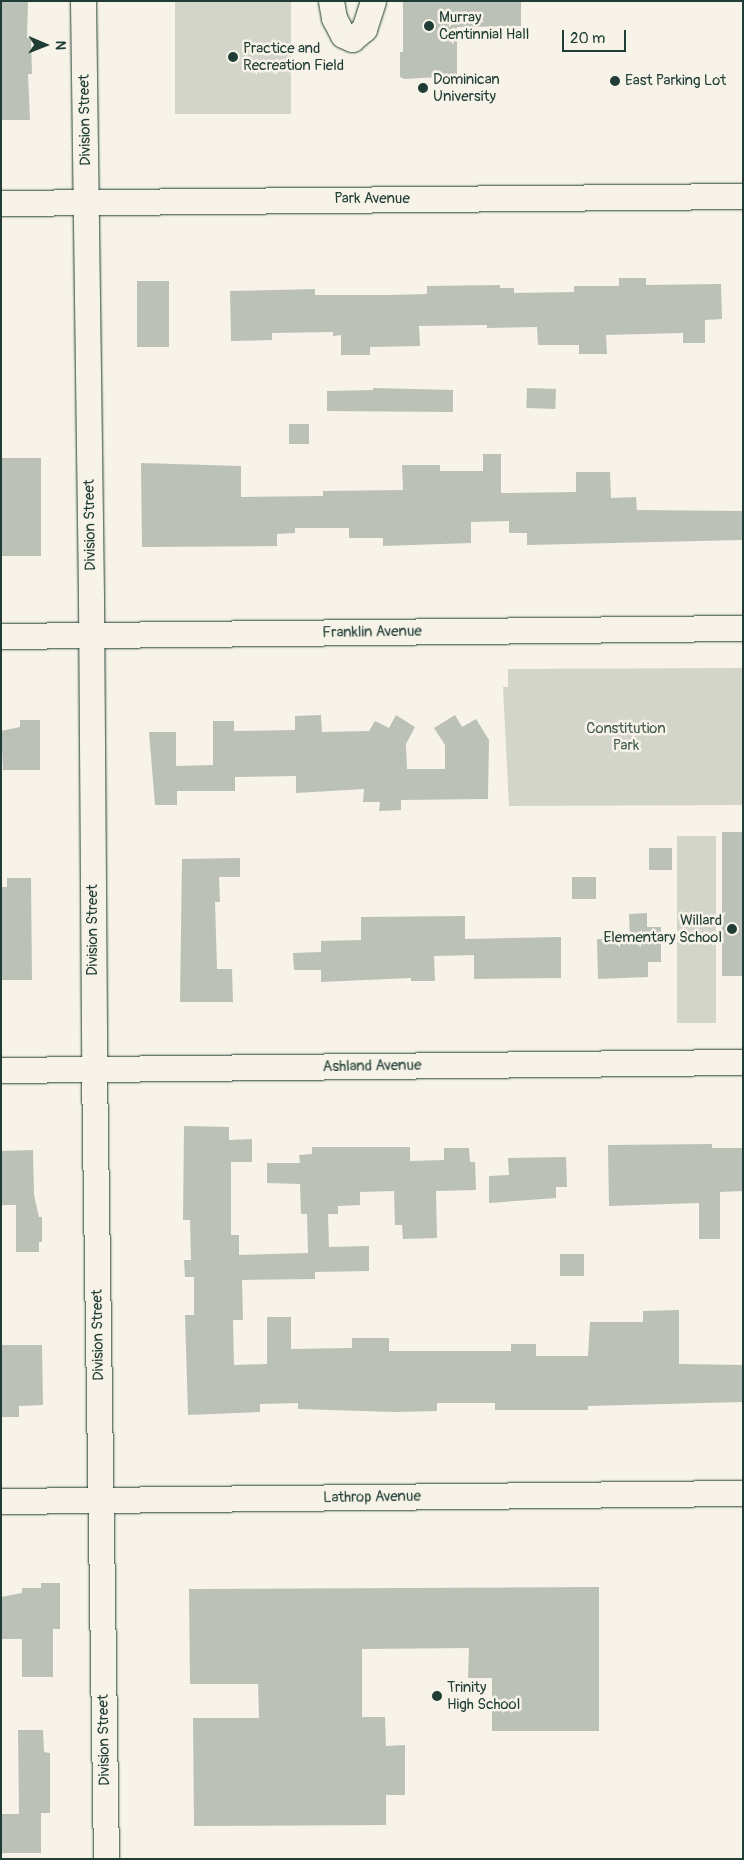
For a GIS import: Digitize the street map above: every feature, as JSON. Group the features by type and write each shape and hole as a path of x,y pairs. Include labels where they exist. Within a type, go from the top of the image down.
{"street":[{"name":"Division Street","path":"83,1 92,635 94,1069 106,1859"},
{"path":"331,1 334,18 343,35 352,39 364,29 373,1"},
{"name":"Park Avenue","path":"1,203 743,196"},
{"name":"Franklin Avenue","path":"1,636 743,628"},
{"name":"Ashland Avenue","path":"1,1070 743,1062"},
{"name":"Lathrop Avenue","path":"1,1501 743,1493"}],"green space":[{"name":"Practice and Recreation Field","path":"175,1 291,1 291,114 175,114"},
{"name":"Constitution Park","path":"743,668 743,805 509,806 503,687 508,687 508,669"},
{"path":"677,836 716,836 716,1023 677,1023"}],"building":[{"path":"1,1 28,1 27,38 31,38 32,74 28,74 30,120 1,120"},
{"name":"Murray Centinnial Hall","path":"403,1 521,1 521,26 457,27 457,76 404,79 400,77 400,52 403,52"},
{"path":"619,278 646,278 646,285 721,284 722,319 705,320 705,343 683,343 683,333 606,335 607,354 579,354 579,345 538,345 537,327 487,328 487,325 419,326 420,346 370,347 370,355 341,355 341,335 333,336 333,332 272,333 272,340 231,341 230,291 315,289 315,295 389,295 427,294 427,286 500,285 500,288 514,288 514,293 574,292 574,286 619,286"},
{"path":"137,281 169,281 169,347 137,347"},
{"path":"373,388 453,390 453,412 327,411 327,391 373,390"},
{"path":"527,388 556,389 555,409 526,408"},
{"path":"289,424 309,424 309,444 289,444"},
{"path":"483,454 501,454 501,493 576,492 576,472 610,472 611,498 636,497 637,510 743,511 743,540 527,545 527,533 509,533 509,521 471,522 471,543 383,546 383,538 349,538 349,528 295,528 295,533 277,534 277,546 142,547 141,463 241,466 241,497 323,496 323,491 403,490 402,465 440,465 440,471 483,471"},
{"path":"1,458 41,458 41,556 1,556"},
{"path":"321,715 322,732 369,731 375,721 389,728 396,715 415,727 406,744 407,769 445,769 445,745 434,728 455,715 462,727 476,719 489,740 488,799 401,800 401,810 379,811 380,802 363,802 364,789 296,793 296,776 235,777 235,791 177,791 177,805 155,805 149,732 176,732 176,766 213,765 213,721 234,721 234,731 295,730 295,716"},
{"path":"20,720 40,720 40,770 3,770 1,731 20,727"},
{"name":"Willard Elementary School","path":"722,832 743,832 743,976 722,976"},
{"path":"649,848 672,848 672,870 649,870"},
{"path":"240,858 240,877 219,877 220,902 215,902 217,969 232,969 233,1002 180,1002 182,859"},
{"path":"572,877 596,877 596,899 572,899"},
{"path":"7,878 31,878 32,980 1,980 1,887 7,887"},
{"path":"647,913 647,927 661,927 661,962 648,962 648,977 598,979 597,939 630,939 629,914"},
{"path":"465,916 465,939 561,937 561,978 474,979 474,955 434,956 435,981 411,981 411,978 321,982 321,970 294,970 293,953 321,952 321,941 361,940 361,917"},
{"path":"184,1126 229,1127 229,1140 252,1139 252,1162 231,1162 231,1235 239,1235 239,1255 308,1253 307,1214 301,1214 300,1184 267,1183 267,1163 300,1163 299,1155 312,1154 312,1147 410,1147 410,1161 444,1160 444,1148 469,1148 470,1162 475,1162 476,1190 436,1191 437,1238 403,1239 402,1225 395,1225 394,1191 360,1192 360,1205 338,1206 338,1214 328,1214 329,1247 369,1246 369,1271 315,1272 315,1279 242,1280 243,1320 233,1320 234,1365 267,1364 267,1317 291,1317 291,1349 352,1348 352,1338 389,1338 389,1351 511,1351 511,1344 536,1344 536,1356 588,1356 590,1322 643,1322 643,1311 679,1310 679,1364 743,1365 743,1402 588,1406 588,1410 495,1410 495,1403 437,1403 437,1411 395,1412 298,1409 298,1403 260,1404 260,1412 188,1415 185,1315 194,1315 194,1277 185,1277 184,1260 191,1260 190,1220 183,1220"},
{"path":"712,1144 712,1148 743,1148 743,1191 720,1192 720,1239 699,1239 699,1203 609,1206 608,1145"},
{"path":"33,1150 34,1195 39,1217 42,1217 42,1242 39,1242 39,1252 16,1252 16,1205 1,1205 1,1151"},
{"path":"566,1157 567,1187 556,1187 556,1198 489,1203 489,1176 509,1175 508,1158"},
{"path":"560,1254 584,1254 584,1276 560,1276"},
{"path":"1,1345 42,1345 43,1405 19,1406 19,1417 1,1417"},
{"path":"41,1583 60,1583 60,1629 53,1629 53,1677 22,1677 22,1639 1,1639 1,1597 22,1593 22,1588 41,1588"},
{"path":"599,1587 599,1731 492,1731 492,1678 468,1678 469,1648 362,1649 362,1717 385,1717 386,1746 405,1745 405,1795 386,1795 386,1825 194,1826 193,1718 259,1718 258,1684 190,1684 189,1589"},
{"path":"18,1730 43,1730 44,1752 50,1753 50,1813 41,1813 41,1853 1,1853 1,1814 19,1814"}],"place":[{"name":"Murray Centinnial Hall","path":"429,26"},
{"name":"Practice and Recreation Field","path":"233,57"},
{"name":"East Parking Lot","path":"615,81"},
{"name":"Dominican University","path":"423,88"},
{"name":"Willard Elementary School","path":"732,929"},
{"name":"Trinity High School","path":"437,1696"}]}
